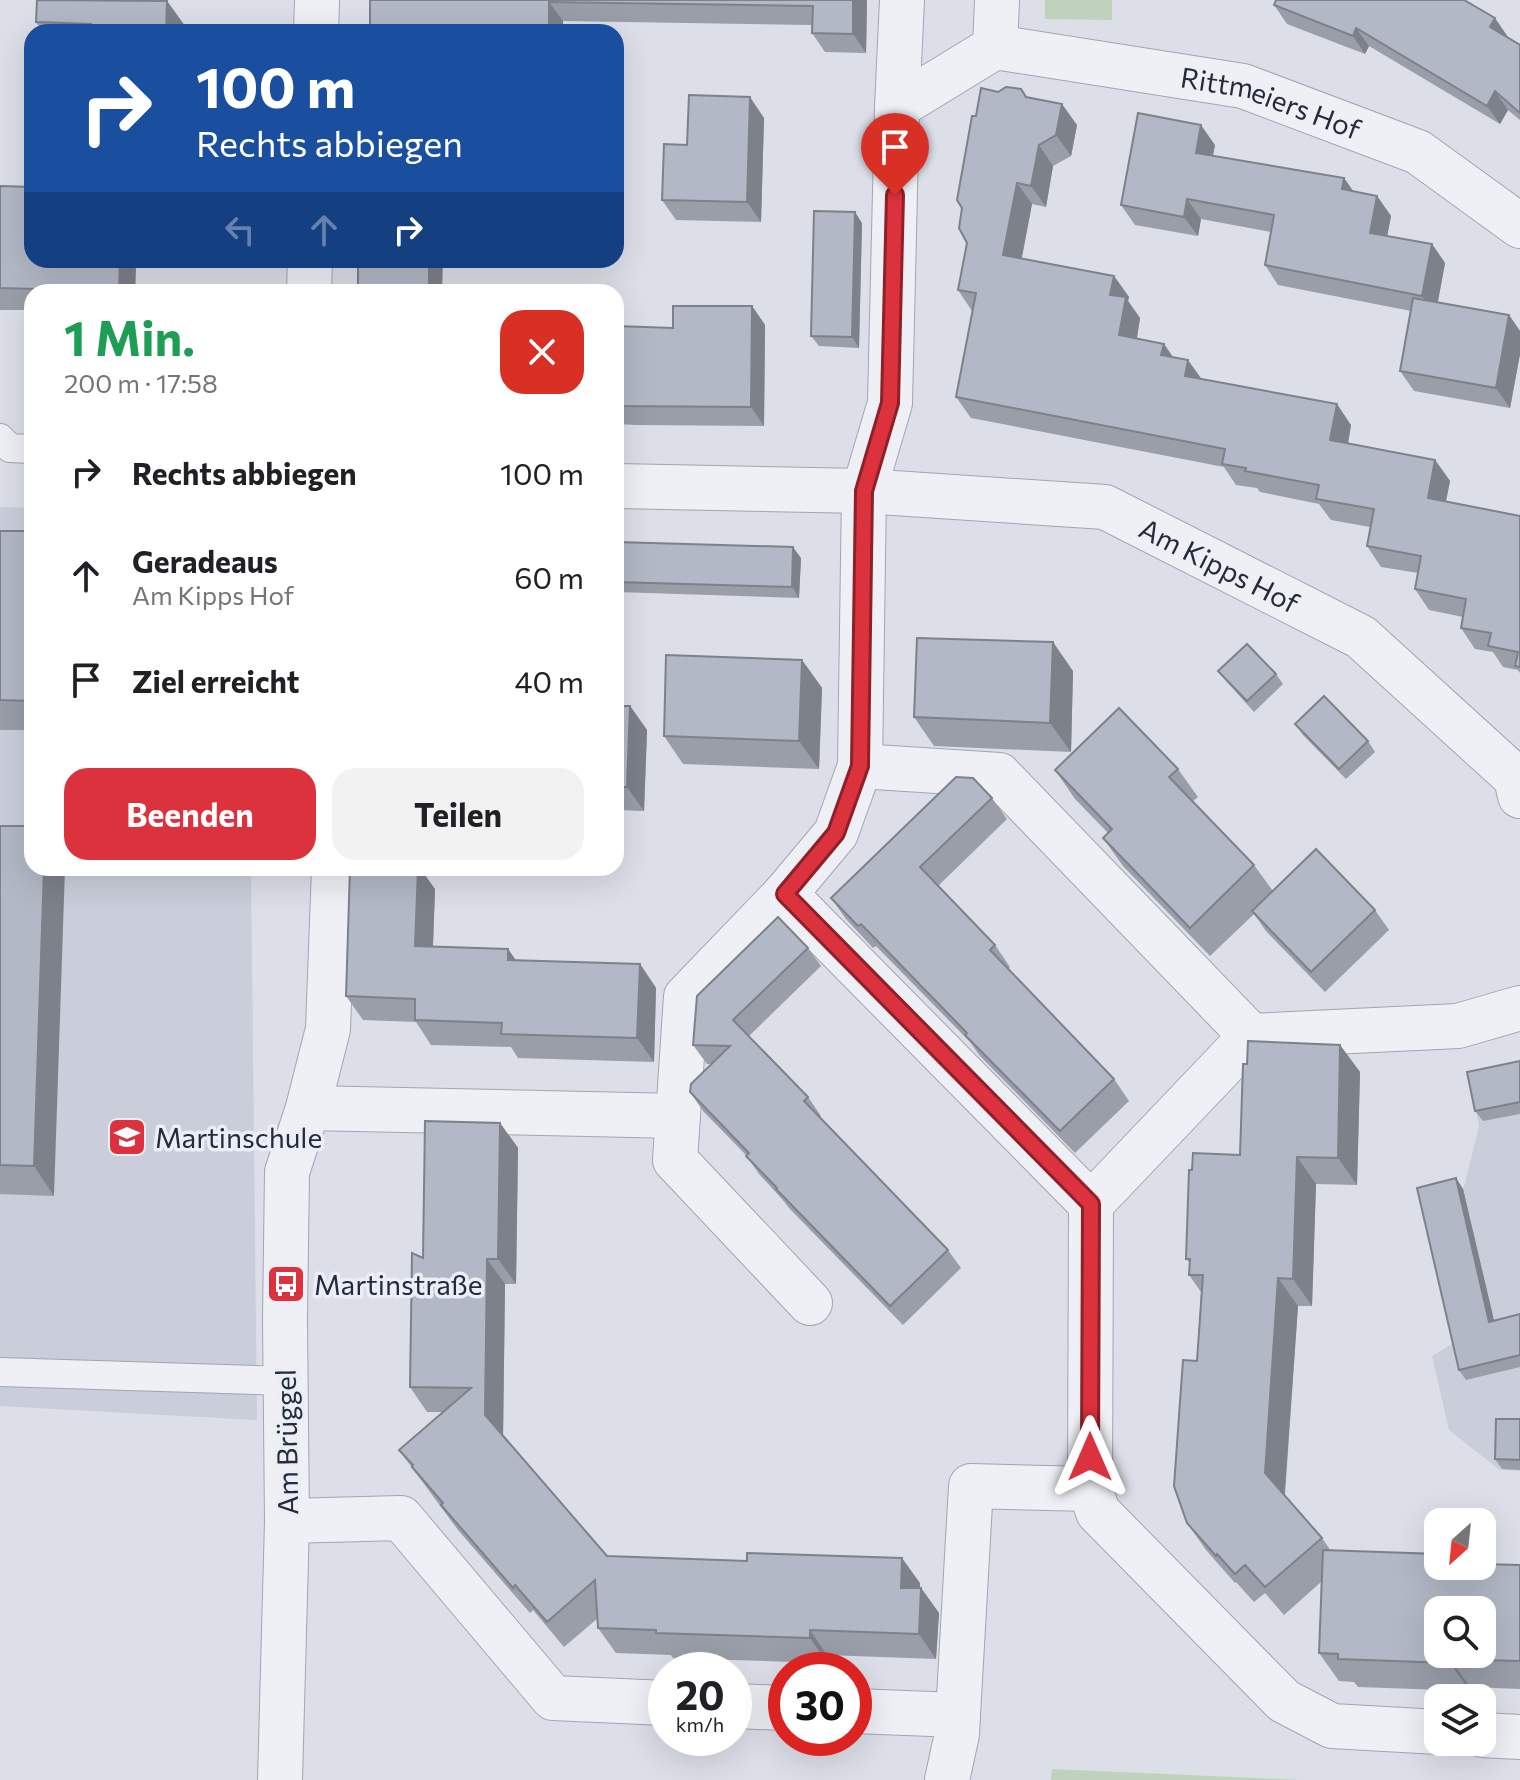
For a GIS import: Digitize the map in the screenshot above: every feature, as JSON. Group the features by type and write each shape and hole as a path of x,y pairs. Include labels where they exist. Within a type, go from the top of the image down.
{"street":[{"path":"316,24 317,0"},
{"path":"810,1303 675,1160 686,997 785,894 836,833 860,766 864,491 890,403 902,0"},
{"path":"897,107 995,47 997,0"},
{"name":"Rittmeiers Hof","path":"995,47 1243,86 1418,152 1520,226"},
{"name":"Am Kipps Hof","path":"624,486 864,491 1105,507 1361,637 1519,785"},
{"path":"860,766 999,775 1251,1036"},
{"name":"Am Brüggel","path":"280,1780 287,1521 287,1172 308,1108 328,1029 334,876"},
{"path":"785,894 1091,1204"},
{"path":"1424,1731 1332,1726 1284,1701 1098,1512 1090,1489 1091,1204 1251,1036 1458,1026 1520,1008"},
{"path":"308,1108 678,1116"},
{"path":"947,1780 957,1734 971,1486 1090,1489"},
{"path":"287,1521 401,1518 553,1698 648,1702"},
{"path":"872,1712 958,1715"},
{"path":"1496,1736 1520,1737"}],"lane":[{"path":"0,438 10,448 24,449"},
{"path":"0,1372 285,1381"}],"shaded area":[{"name":"Martinschule","path":"0,507 24,508 24,876 251,876 257,1420 0,1406"},
{"path":"1520,1076 1520,1471 1500,1470 1449,1430 1432,1356 1455,1342 1425,1198 1464,1187 1479,1126 1472,1086"}],"green space":[{"path":"1045,0 1112,0 1112,20 1045,19"},
{"path":"1052,1769 1302,1780 1051,1780"}],"building":[{"path":"37,0 167,1 166,24 36,22"},
{"path":"370,0 853,0 853,34 812,33 813,6 549,2 549,24 370,24"},
{"path":"1276,0 1464,0 1495,18 1490,27 1520,45 1520,113 1495,91 1487,106 1356,28 1353,36 1274,5"},
{"path":"1006,87 1021,89 1026,97 1062,104 1056,135 1039,145 1031,186 1017,183 1003,255 1114,276 1110,295 1126,297 1119,335 1164,344 1161,355 1188,360 1185,376 1337,404 1330,440 1435,460 1428,498 1520,516 1520,667 1515,666 1518,652 1488,646 1491,633 1461,628 1466,599 1415,589 1421,556 1367,546 1374,509 1316,499 1319,485 1222,464 1225,449 956,397 976,293 958,290 967,243 959,228 962,208 957,200 972,116 976,116 981,88 998,92"},
{"path":"689,95 750,97 747,202 662,200 664,144 687,145"},
{"path":"1138,113 1201,125 1196,153 1344,178 1342,189 1377,196 1370,233 1432,244 1422,296 1265,265 1274,215 1187,199 1184,217 1121,205"},
{"path":"0,186 24,187 24,268 120,268 119,284 24,284 24,289 0,288"},
{"path":"814,211 855,212 852,337 811,336"},
{"path":"358,268 429,268 429,284 358,284"},
{"path":"1413,298 1509,315 1496,388 1400,371"},
{"path":"673,306 752,306 751,407 624,406 624,326 673,328"},
{"path":"0,531 24,531 24,701 0,700"},
{"path":"624,542 793,547 792,587 624,582"},
{"path":"917,638 1053,642 1050,723 914,717"},
{"path":"1247,644 1276,674 1247,701 1218,671"},
{"path":"666,655 802,660 799,741 664,736"},
{"path":"1324,696 1368,741 1339,769 1295,724"},
{"path":"624,706 630,706 627,787 624,787"},
{"path":"1119,708 1178,769 1169,777 1254,865 1190,928 1103,838 1112,829 1055,770"},
{"path":"956,777 973,778 992,798 920,867 995,945 990,950 1114,1079 1060,1131 861,924 858,926 831,898"},
{"path":"0,826 24,826 24,876 44,876 34,1166 0,1165"},
{"path":"1316,849 1375,910 1311,972 1252,911"},
{"path":"350,876 418,876 415,946 508,949 508,960 640,964 637,1038 501,1034 502,1023 415,1020 415,999 346,996"},
{"path":"778,917 808,948 733,1020 808,1097 804,1101 948,1250 890,1306 776,1189 746,1156 749,1153 690,1092 691,1084 730,1046 693,1045 697,996"},
{"path":"1248,1041 1340,1045 1338,1158 1297,1157 1293,1279 1278,1278 1265,1473 1322,1538 1265,1587 1245,1565 1235,1574 1216,1556 1187,1523 1174,1486 1183,1360 1197,1361 1203,1275 1189,1275 1190,1259 1186,1259 1189,1170 1192,1170 1193,1153 1240,1155 1243,1064 1247,1064"},
{"path":"1520,1061 1520,1102 1475,1111 1467,1072"},
{"path":"425,1121 500,1123 498,1259 487,1259 485,1415 607,1556 747,1561 747,1553 902,1558 901,1588 921,1588 919,1634 810,1630 810,1638 598,1628 595,1580 547,1622 515,1585 513,1588 441,1505 443,1503 399,1450 471,1388 410,1387 412,1253 423,1258"},
{"path":"1456,1178 1489,1322 1520,1314 1520,1355 1459,1370 1417,1188"},
{"path":"1496,1419 1520,1419 1520,1460 1495,1459"},
{"path":"1323,1550 1424,1554 1424,1580 1496,1580 1496,1564 1520,1565 1520,1661 1496,1660 1496,1596 1424,1596 1424,1662 1338,1659 1338,1654 1319,1653"}],"place":[{"name":"Martinschule","path":"127,1137"},
{"name":"Martinstraße","path":"286,1284"}],"route":[{"path":"895,195 890,403 864,491 860,766 836,833 785,894 1091,1204 1090,1457"}]}
